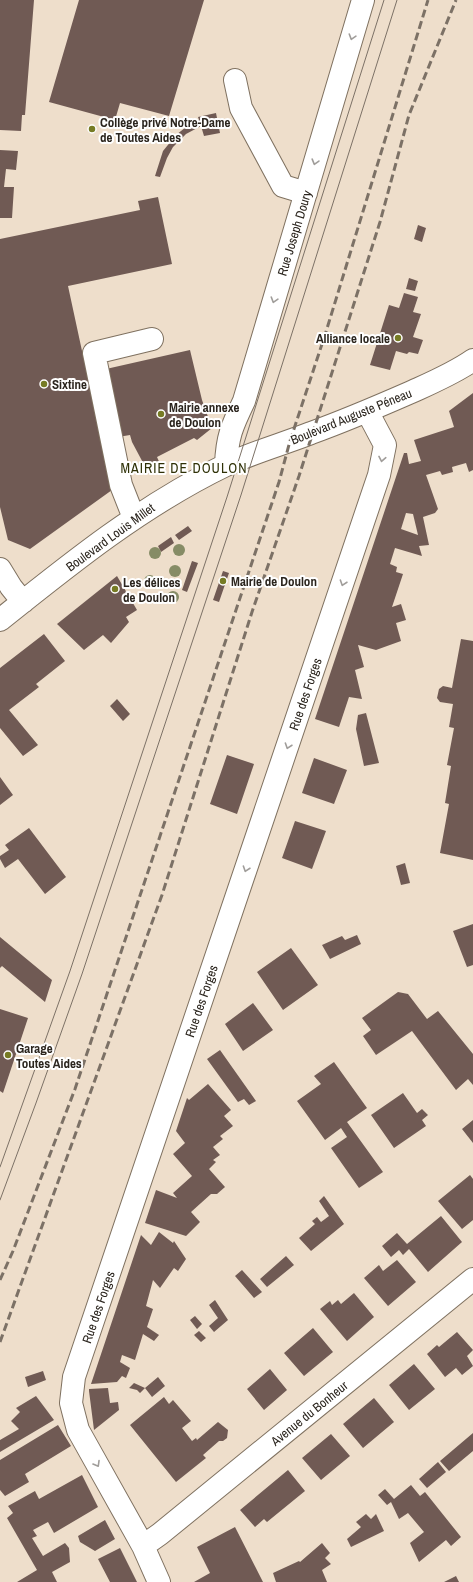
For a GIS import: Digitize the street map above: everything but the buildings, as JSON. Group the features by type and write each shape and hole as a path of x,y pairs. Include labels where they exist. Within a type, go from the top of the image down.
{"street":[{"name":"Rue Joseph Doury","path":"226,466 227,443 230,432 244,401 363,0"},
{"path":"235,80 241,108 283,186 306,193"},
{"path":"134,518 121,486 94,353 152,339"},
{"name":"Boulevard Auguste Péneau","path":"226,466 367,411 452,374 473,360"},
{"name":"Rue des Forges","path":"159,1582 143,1546 78,1430 71,1402 74,1377 379,475 385,446 367,411"},
{"name":"Boulevard Louis Millet","path":"0,620 110,534 163,499 226,466"},
{"path":"0,569 11,588 23,602"},
{"name":"Avenue du Bonheur","path":"143,1546 167,1529 473,1279"}],"tram line":[{"path":"0,1167 70,971 227,497 384,0"},
{"path":"0,1200 82,974 241,495 397,0"}],"railway":[{"path":"0,1280 13,1251 75,1089 279,482 290,441 325,335 428,0"},
{"path":"0,1342 162,895 252,612 299,476 380,222 409,115 456,0"}],"place":[{"name":"Collège privé Notre-Dame de Toutes Aides","path":"92,129"},
{"name":"Alliance locale","path":"398,338"},
{"name":"Sixtine","path":"44,384"},
{"name":"Mairie annexe de Doulon","path":"161,414"},
{"name":"Mairie de Doulon","path":"223,581"},
{"name":"Les délices de Doulon","path":"115,589"},
{"name":"Garage Toutes Aides","path":"8,1055"}],"district":[{"name":"MAIRIE DE DOULON","path":"184,468"}]}
